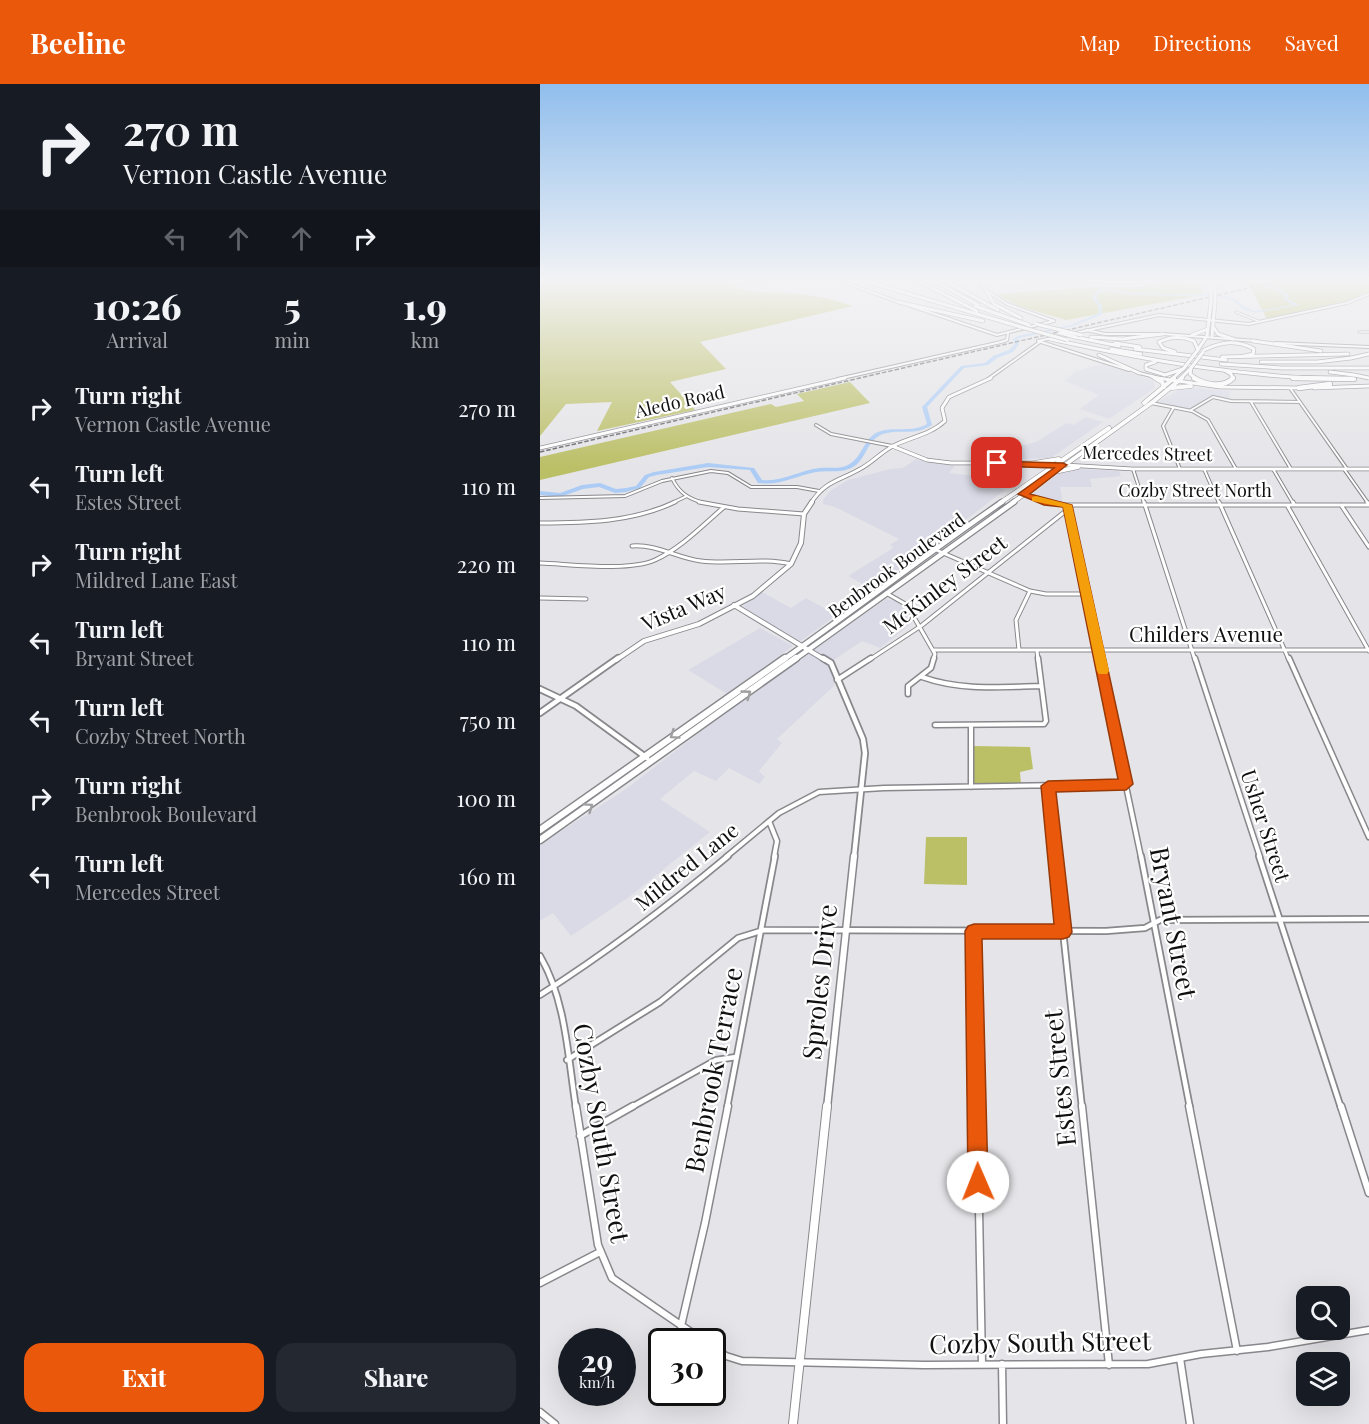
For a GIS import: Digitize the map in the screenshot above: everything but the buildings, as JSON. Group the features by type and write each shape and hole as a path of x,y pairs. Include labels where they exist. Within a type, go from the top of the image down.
{"highway":[{"path":"1072,344 1140,373"},
{"path":"1074,344 1127,357 1354,377"},
{"path":"1077,344 1301,379 1369,377"},
{"path":"1109,344 1230,361 1369,367"},
{"path":"1129,344 1218,357 1369,355"},
{"path":"1160,344 1163,348 1177,352"},
{"path":"1195,344 1198,350"},
{"path":"1204,351 1219,344"},
{"path":"1218,357 1247,356 1255,351 1242,344"},
{"path":"1269,344 1350,356"},
{"path":"1230,361 1304,362 1350,356"},
{"path":"1169,362 1152,363 1145,367 1149,372 1159,375 1173,374 1184,368"},
{"path":"1213,365 1282,368 1369,367"},
{"path":"1191,369 1192,377 1204,383 1224,384 1234,379 1227,371 1213,365"},
{"path":"1299,388 1354,377"}],"main road":[{"name":"Benbrook Boulevard","path":"540,830 799,646 845,616 933,549 1054,464 1151,403 1204,344"},
{"name":"Benbrook Boulevard","path":"540,840 1072,459 1165,389 1177,383 1191,369 1207,344"},
{"path":"1301,344 1369,347"},
{"path":"1140,373 1191,386"},
{"path":"1151,376 1162,382 1165,389 1191,386 1222,388 1369,386"},
{"path":"1035,463 1065,457"},
{"path":"1050,474 1079,467 1072,459"},
{"path":"1035,463 1041,467 1043,472"}],"street":[{"name":"Aledo Road","path":"540,448 994,344"},
{"name":"Vista Way","path":"540,713 644,641 699,624 756,593 791,564 801,543 804,514 819,491 861,469 892,446 936,429 945,421 942,408 949,397 993,377 1036,344"},
{"path":"1047,344 1140,373"},
{"path":"1290,388 1369,504"},
{"path":"1190,411 1213,397 1251,402 1300,402"},
{"path":"1251,402 1291,469"},
{"path":"1151,403 1203,416 1211,423 1236,469"},
{"path":"1174,407 1163,426 1180,469"},
{"path":"816,424 825,432 892,446"},
{"name":"Mercedes Street","path":"892,446 939,462 1035,463 1133,469 1369,469"},
{"name":"Usher Street","path":"1133,469 1369,1193"},
{"path":"1204,469 1369,837"},
{"path":"1273,469 1294,505"},
{"path":"540,498 612,498 634,494 672,478 699,472 721,472 735,476 751,487 769,489 797,487 819,491"},
{"path":"672,478 679,491 687,496 724,507 759,513 804,514"},
{"name":"Cozby Street North","path":"1023,494 1047,503 1067,507 1369,504"},
{"path":"540,523 625,519 669,506 687,496"},
{"path":"1287,505 1369,650"},
{"path":"1341,505 1369,547"},
{"path":"540,563 630,566 653,561 670,553 724,507"},
{"name":"McKinley Street","path":"837,680 921,626 1067,507"},
{"name":"Bryant Street","path":"1067,507 1126,784 1237,1351"},
{"path":"632,546 645,545 702,561 763,558 791,564"},
{"path":"933,549 1030,591 1046,594 1087,594"},
{"path":"1019,651 1016,620 1030,591"},
{"path":"886,593 907,606 934,650 935,659 931,668 908,686 908,693"},
{"path":"540,598 586,599"},
{"name":"Sproles Drive","path":"734,605 799,646 829,661 863,739 862,789 793,1424"},
{"name":"Childers Avenue","path":"934,650 1369,650"},
{"path":"935,725 1044,724 1046,720 1037,651"},
{"path":"922,677 937,683 952,685 1041,686"},
{"path":"540,689 576,706 651,762"},
{"path":"970,725 971,787"},
{"name":"Mildred Lane","path":"540,995 599,957 674,901 787,807 819,792 862,789 1126,784"},
{"name":"Estes Street","path":"1048,786 1109,1365"},
{"name":"Benbrook Terrace","path":"681,1326 705,1223 777,841 770,821"},
{"path":"567,1060 660,1002 738,938 761,930 1063,932 1145,928 1153,922 1369,919"},
{"path":"974,931 981,1364"},
{"name":"Cozby South Street","path":"540,957 550,973 554,987 600,1251 612,1278 684,1328"},
{"path":"580,1136 716,1060 736,1057"},
{"path":"540,1283 600,1251"},
{"name":"Cozby South Street","path":"726,1356 742,1360 800,1362 1148,1364 1369,1330"},
{"path":"1180,1358 1190,1424"},
{"path":"1002,1364 1003,1424"},
{"path":"540,1412 555,1424"}],"shaded area":[{"path":"1103,364 1153,380 1155,388 1109,419 1080,409 1099,395 1065,381 1076,371"},
{"path":"1182,388 1231,391 1228,400 1212,397 1190,409 1156,403"},
{"path":"1086,417 1103,422 1051,458 1005,460 1004,445 1026,445 1038,441 1066,423 1073,425"},
{"path":"916,459 955,466 949,473 969,475 1005,490 873,590 848,576 893,548 890,545 899,539 835,507 823,504 823,500 830,491 848,480 903,468"},
{"path":"1063,470 1119,471 1121,476 1090,479 1092,487 1060,487 1063,503 1051,502 1031,495"},
{"path":"762,592 791,608 806,598 837,615 799,642 775,629 743,606"},
{"path":"886,599 896,601 906,610 912,623 880,648 862,641 828,664 835,685 777,739 782,743 759,771 765,777 759,784 729,768 716,781 694,771 660,799 710,832 629,897 571,936 553,913 540,921 540,845 626,789 739,702"},
{"path":"760,628 793,646 727,694 688,670"}],"green space":[{"path":"540,344 701,344 726,369 670,382 695,410 597,431 612,402 566,404 540,436"},
{"path":"850,382 870,403 540,480 540,457 771,404 776,407 804,401 797,394"},
{"path":"972,746 1030,747 1033,769 1020,772 1021,785 972,786"},
{"path":"926,837 967,837 967,885 924,884"}],"waterway":[{"path":"540,493 560,495 582,487 600,485 615,491 626,490 638,487 647,476 656,473 708,465 752,469 760,482 769,483 784,481 818,470 850,467 875,436 887,432 918,430 930,424 924,407 963,367 986,364 995,357 1011,351 1017,344"}],"railway":[{"path":"540,452 1009,344"}],"slow traffic":[{"path":"1036,499 1047,503 1067,505 1103,671"}],"route":[{"path":"978,1182 974,931 1063,932 1048,786 1126,784 1067,505 1047,503 1023,494 1063,465 997,463"}]}
